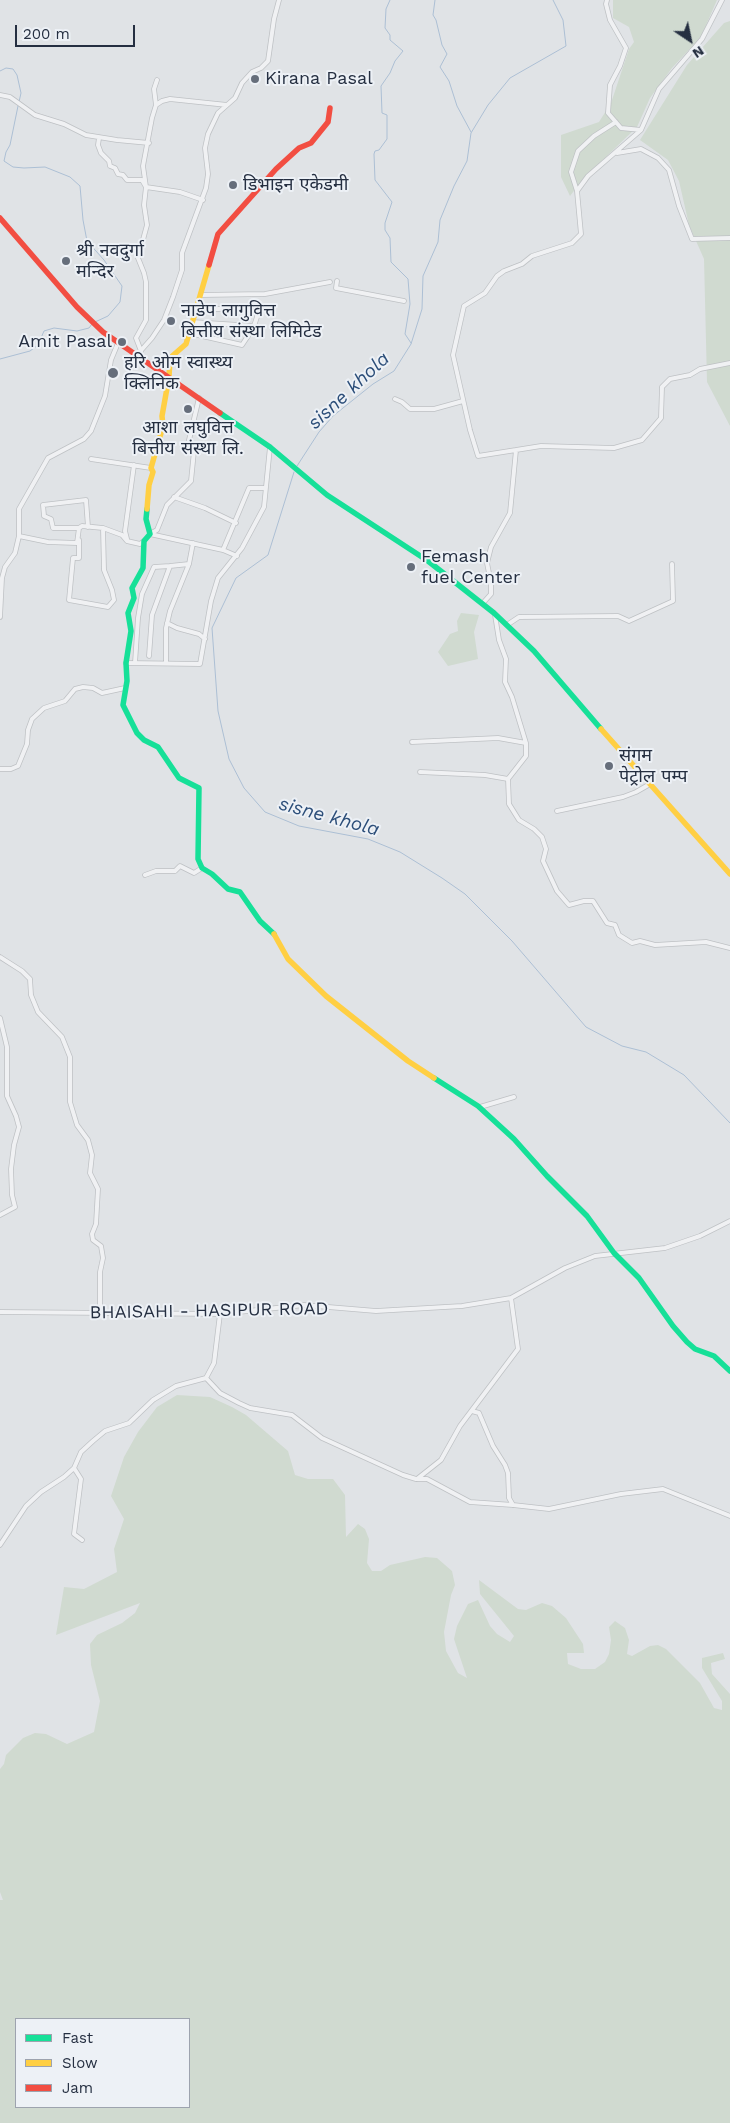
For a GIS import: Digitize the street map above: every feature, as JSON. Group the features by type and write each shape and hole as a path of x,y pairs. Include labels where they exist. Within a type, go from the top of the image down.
{"street":[{"path":"136,356 164,320 182,270 182,253 203,200 208,174 205,148 208,134 218,113 235,98 242,83 252,72 261,68 268,61 274,19 279,0"},
{"path":"607,0 606,4 610,20 626,48 620,66 610,85 608,113 621,128 641,130"},
{"path":"577,192 588,176 641,130 659,89 702,39 722,0"},
{"path":"141,350 136,338 146,320 144,272 138,258 147,225 144,205 146,187 143,166 156,105 154,89 157,80"},
{"path":"0,95 10,97 35,116 64,124 86,135 149,143"},
{"path":"156,105 170,99 227,105"},
{"path":"150,534 146,519 153,472 151,468 163,426 163,405 169,377 170,358 186,344 218,234 276,169 299,148 311,143 328,122 330,108"},
{"path":"616,122 594,136 578,151 571,172 577,192 581,234 572,243 532,256 522,264 504,271 497,276 485,292 472,303 464,306 453,355 478,456 541,446 614,448 642,440 661,418 662,387 670,380 690,375 700,369 730,363"},
{"path":"99,138 98,145 101,153 109,161 110,166 116,168 118,174 127,180 142,180 146,187"},
{"path":"613,155 625,150 641,149 658,158 669,170 678,206 692,240 730,238"},
{"path":"146,187 180,192 203,200"},
{"path":"0,218 76,307 118,343 270,447 328,494 428,561 494,613 534,651 730,874"},
{"path":"337,281 336,288 404,301"},
{"path":"201,295 265,294 330,282"},
{"path":"192,322 254,326 257,317 256,306 196,310"},
{"path":"189,333 242,345 248,336"},
{"path":"0,617 2,578 5,567 15,553 19,509 48,458 84,439 91,431 105,396 110,360 118,343"},
{"path":"88,527 86,500 43,505 44,516 51,519 53,528 103,528 122,535 127,541 140,544 157,530 167,505 191,481 194,451 189,440 199,398"},
{"path":"395,399 410,409 434,409 463,401"},
{"path":"126,663 166,662 200,664 218,578 237,556 252,532 264,506 264,488 270,447"},
{"path":"482,603 491,594 487,563 491,547 510,512 516,450"},
{"path":"90,459 151,468"},
{"path":"127,541 125,531 134,465"},
{"path":"222,550 236,522 249,488 264,488"},
{"path":"174,497 236,522"},
{"path":"79,528 79,558 73,558 69,600 108,606 114,600 104,570 103,528"},
{"path":"150,534 222,550 237,556"},
{"path":"18,536 64,544 77,543 79,540"},
{"path":"144,541 143,568 132,588 134,598 128,613 131,631 126,663 126,688 123,705 137,733 144,740 158,747 179,778 199,788 198,858 202,868 212,874 228,889 240,892 260,921 277,937 288,959 326,996 408,1061 478,1106 514,1138 546,1176 587,1216 614,1253 639,1278 673,1326 687,1342 695,1349 714,1356 730,1370"},
{"path":"166,662 167,623 189,564 194,543"},
{"path":"135,663 138,618 142,594 154,567 189,564"},
{"path":"507,625 519,617 618,616 629,621 673,601 672,564"},
{"path":"149,656 152,615 170,566"},
{"path":"494,613 499,640 506,659 505,682 512,697 526,743 526,756 508,779 509,804 519,820 534,828 542,837 546,850 544,861 557,891 569,905 584,901 593,902 607,923 615,926 619,935 632,943 640,941 654,945 706,942 730,948"},
{"path":"167,623 176,628 198,634 205,639"},
{"path":"0,769 11,770 18,766 27,744 28,730 32,718 44,708 65,701 75,690 84,687 93,688 102,693 126,688"},
{"path":"412,742 498,738 526,743"},
{"path":"420,772 485,775 508,779"},
{"path":"557,811 623,797 650,784"},
{"path":"145,875 156,871 175,871 180,866 194,873 202,868"},
{"path":"0,957 22,971 30,979 31,995 38,1012 62,1037 70,1057 70,1102 77,1125 88,1140 92,1155 90,1173 98,1189 96,1224 92,1234 93,1240 101,1246 103,1258 100,1272 100,1314"},
{"path":"0,1018 7,1047 7,1096 19,1127 14,1145 11,1169 12,1195 15,1207 0,1215"},
{"path":"478,1106 481,1107 514,1097"},
{"name":"BHAISAHI - HASIPUR ROAD","path":"0,1312 220,1314 304,1305 376,1311 435,1308 511,1298 581,1261 614,1253 649,1250 676,1245 700,1236 730,1221"},
{"path":"416,1479 441,1460 449,1449 460,1426 518,1349 511,1298"},
{"path":"0,1545 26,1506 41,1492 74,1468 81,1452 105,1432 128,1423 153,1400 176,1386 206,1378 214,1362 220,1314"},
{"path":"206,1378 220,1393 239,1403 250,1408 292,1415 322,1438 416,1479 427,1479 470,1502 549,1509 621,1494 663,1489 730,1516"},
{"path":"472,1411 479,1413 493,1446 505,1465 508,1473 509,1498 514,1505"},
{"path":"74,1468 81,1479 74,1534 82,1540"}],"shaded area":[{"path":"613,0 717,0 701,37 672,68 650,98 637,127 583,179 570,196 561,177 561,135 599,122 611,103 629,49 634,42 629,27 613,18"},
{"path":"730,21 730,426 707,382 704,259 689,225 679,181 668,160 640,140 687,65 724,23"},
{"path":"461,613 479,615 474,632 478,659 448,666 438,652 450,634 458,631 457,621"},
{"path":"177,1395 210,1397 246,1415 288,1451 295,1475 308,1479 333,1479 345,1495 346,1537 358,1524 365,1529 369,1539 367,1563 372,1571 381,1571 390,1565 425,1557 437,1558 452,1571 455,1585 451,1595 444,1632 446,1651 458,1673 467,1678 454,1639 457,1626 468,1604 478,1600 490,1626 497,1634 510,1642 514,1636 480,1594 479,1580 518,1609 526,1610 542,1603 552,1606 566,1618 583,1644 584,1653 567,1653 568,1664 581,1669 595,1669 605,1662 609,1654 611,1640 609,1627 615,1621 625,1628 629,1640 627,1654 632,1656 650,1646 658,1645 666,1649 700,1683 714,1708 722,1710 722,1701 702,1668 702,1658 723,1653 725,1659 711,1663 712,1674 730,1694 730,2123 0,2123 0,1900 3,1900 0,1892 0,1769 4,1764 6,1755 23,1738 35,1733 46,1734 67,1744 94,1732 100,1701 91,1665 90,1644 97,1635 122,1623 135,1613 140,1603 56,1635 64,1587 84,1589 117,1572 114,1549 124,1519 111,1496 124,1457 138,1432 157,1407"}],"waterway":[{"path":"390,0 386,9 385,28 390,35 390,40 403,51 381,86 382,113 387,115 387,139 374,154 375,180 392,202 385,223 385,230 390,238 391,262 408,279 410,304 405,334 411,343"},
{"path":"435,0 433,15 442,45 447,54 440,67 449,81 457,106 471,132"},
{"name":"sisne khola","path":"297,466 319,432 333,416 373,384 394,371 411,344 422,309 423,276 438,242 440,220 467,161 471,133 488,105 510,78 566,46 563,20 553,0"},
{"path":"0,71 6,68 13,69 17,75 21,93 19,102"},
{"path":"18,106 10,145 4,161 13,167 45,167 70,177 80,186 87,241 104,260 122,286 120,302 108,316 95,322"},
{"path":"0,359 30,351 38,345 44,331 54,328 77,331 89,328 92,324"},
{"name":"sisne khola","path":"294,472 268,555 236,578 212,628 218,711 229,759 244,788 265,812 299,826 368,839 400,852 442,878 465,894 512,941 586,1027 622,1046 646,1052 684,1075 730,1123"}],"traffic: fast":[{"path":"220,413 270,447 327,495 428,561 494,613 534,651 601,729"},
{"path":"147,509 146,519 150,534 144,541 143,568 132,588 134,598 128,613 131,631 126,663 127,681 123,705 137,733 144,740 158,747 179,778 199,788 198,859 202,868 212,874 228,889 240,892 260,921 274,934"},
{"path":"434,1078 478,1106 514,1139 547,1176 587,1216 614,1253 639,1278 673,1326 687,1342 695,1349 714,1356 730,1371"}],"traffic: slow":[{"path":"147,509 149,485 153,472 151,468 163,426 162,416 169,377 170,358 186,344 209,265"},
{"path":"601,729 730,874"},
{"path":"274,934 288,959 326,996 408,1061 434,1078"}],"traffic: jam":[{"path":"209,265 218,234 276,169 299,148 311,143 328,122 330,108"},
{"path":"0,218 77,307 103,332 220,413"}],"place":[{"name":"Kirana Pasal","path":"255,79"},
{"name":"डिभाइन एकेडमी","path":"233,185"},
{"name":"श्री नवदुर्गा मन्दिर","path":"66,261"},
{"name":"नाडेप लागुवित्त बित्तीय संस्था लिमिटेड","path":"171,321"},
{"name":"Amit Pasal","path":"122,342"},
{"name":"हरि ओम स्वास्थ्य क्लिनिक","path":"113,373"},
{"name":"आशा लघुवित्त बित्तीय संस्था लि.","path":"188,409"},
{"name":"Femash fuel Center","path":"411,567"},
{"name":"संगम पेट्रोल पम्प","path":"609,766"}]}
